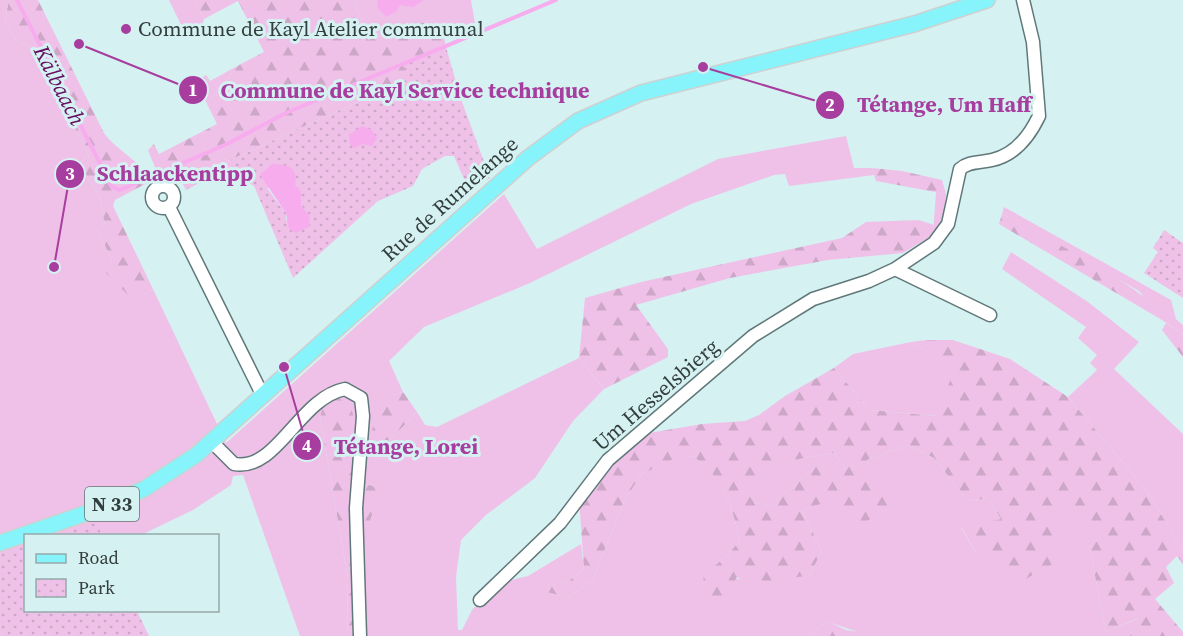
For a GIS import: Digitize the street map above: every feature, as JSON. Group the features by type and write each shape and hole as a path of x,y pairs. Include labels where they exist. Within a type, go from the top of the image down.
{"main road":[{"name":"Rue de Rumelange","path":"26,534 101,508 144,489 212,442 528,158 578,121 619,101 664,86 914,24 987,0"},
{"name":"Rue de Rumelange","path":"0,543 24,535"}],"street":[{"name":"Um Hesselsbierg","path":"480,600 560,523 608,460 753,336 813,299 869,281 895,269 934,243 948,224 960,169 965,165 992,160 1015,150 1039,116 1033,42 1023,0"},
{"path":"169,207 263,396"},
{"path":"895,269 990,315"},
{"path":"212,442 234,464 248,464 270,451 320,399 345,389 361,398 363,416 356,508 360,636"}],"green space":[{"path":"0,0 9,0 5,21 17,42 34,48 89,156 79,163 99,196 105,225 98,230 112,261 141,297 153,289 226,443 504,194 537,249 718,159 846,136 854,168 872,168 874,175 789,186 785,174 774,175 691,204 530,283 424,327 389,361 403,392 392,395 384,446 417,412 425,425 437,427 579,358 604,389 573,421 535,478 486,515 461,540 456,577 458,630 462,630 472,610 494,584 528,576 581,544 584,570 567,582 536,588 568,598 593,579 625,499 642,474 673,458 694,456 705,465 720,484 730,504 737,527 740,540 727,556 705,574 764,583 794,576 809,576 822,551 802,511 821,502 895,507 867,460 908,445 934,458 967,500 989,499 1001,519 961,528 977,554 1050,490 1087,533 1106,632 1139,618 1130,636 864,636 827,621 808,636 360,636 356,508 350,497 357,426 320,418 348,578 347,636 300,636 243,475 233,476 231,485 193,510 143,534 24,534 24,597 0,604"},
{"path":"9,0 38,0 104,133 147,174 151,181 115,200 113,206 153,289 141,297 130,297 106,273 112,261 98,230 105,225 99,196 79,163 89,156 34,48 17,42 5,21"},
{"path":"169,0 195,0 204,19 202,25 185,33"},
{"path":"195,0 354,0 368,40 431,20 442,26 446,47 404,63 406,80 182,182 159,177 148,150 154,144 159,154 217,124 207,104 239,65 264,52 238,1 204,19"},
{"path":"354,0 471,0 475,23 445,38 442,26 431,20 368,40"},
{"path":"446,47 461,99 490,178 487,180 482,178 471,187 471,195 454,156 445,156 422,169 413,186 378,201 293,278 254,186 224,170 186,190 182,182 406,80 403,64","holes":["267,188 301,193 301,205 309,215 286,220 286,213"]},
{"path":"239,65 207,104 196,81 206,75 210,81"},
{"path":"872,168 902,171 942,180 946,194 876,181"},
{"path":"936,192 946,194 943,221 933,235"},
{"path":"1004,207 1171,300 1176,319 1183,325 1183,334 1162,320 1139,291 1002,214"},
{"path":"1002,214 1119,279 1157,309 1162,320 999,224"},
{"path":"919,220 934,225 933,235 903,253 828,260 730,278 636,305 668,349 668,357 604,389 579,358 585,298 641,282 842,238 866,222"},
{"path":"1164,230 1183,243 1183,298 1144,273 1158,252 1153,248"},
{"path":"1011,252 1088,302 1139,342 1114,369 1183,434 1183,550 1146,490 1068,397 1097,370 1090,363 1097,355 1078,338 1086,327 1002,269"},
{"path":"1166,323 1183,334 1183,357 1162,330"},
{"path":"953,340 1010,359 1068,397 1146,490 1183,550 1183,564 1177,556 1166,567 1174,583 1155,599 1183,632 1183,636 1130,636 1138,618 1106,632 1087,534 1051,492 1060,560 1022,581 977,554 961,527 1001,519 989,499 967,500 934,458 908,445 867,460 896,506 853,528 831,505 820,504 802,511 822,551 809,576 762,583 753,583 737,577 720,608 701,603 704,574 727,556 740,540 730,504 720,484 713,474 693,456 673,459 642,474 625,499 593,579 568,598 534,588 567,582 584,570 579,498 637,435 702,424 745,421 759,415 785,396 834,368 870,410 936,416 955,368 911,342","holes":["834,453 845,468 833,476 820,463 770,506 755,502 747,490 793,460"]},
{"path":"911,342 956,368 937,416 870,410 834,368 853,354"},
{"path":"403,392 417,412 384,446 365,449 378,414 392,395"},
{"path":"336,398 346,403 352,412 355,425 355,456 350,497 355,507 361,488 370,485 380,490 366,533 357,537 360,636 347,636 348,578 320,418 323,405"},
{"path":"834,453 845,468 834,477 819,464 770,506 755,502 746,490 793,460"},
{"path":"96,522 102,534 57,534"},
{"path":"24,545 24,612 137,612 149,636 0,636 0,553"},
{"path":"827,621 846,630 860,632 864,636 808,636"}],"shaded area":[{"path":"378,0 424,0 413,7 400,5 397,11 386,17 377,7"},
{"path":"362,126 372,130 377,138 372,146 362,144 355,148 350,145 349,135"},
{"path":"272,164 287,166 295,174 295,185 301,192 301,205 309,215 310,226 296,233 289,229 286,213 260,175"}],"waterway":[{"name":"Kälbaach","path":"17,0 112,187 120,190 227,144 288,112 556,0"}],"place":[{"name":"Commune de Kayl Atelier communal","path":"126,29"},
{"name":"Commune de Kayl Service technique","path":"79,44"},
{"name":"Tétange, Um Haff","path":"703,67"},
{"name":"Schlaackentipp","path":"54,267"},
{"name":"Tétange, Lorei","path":"284,367"}]}
